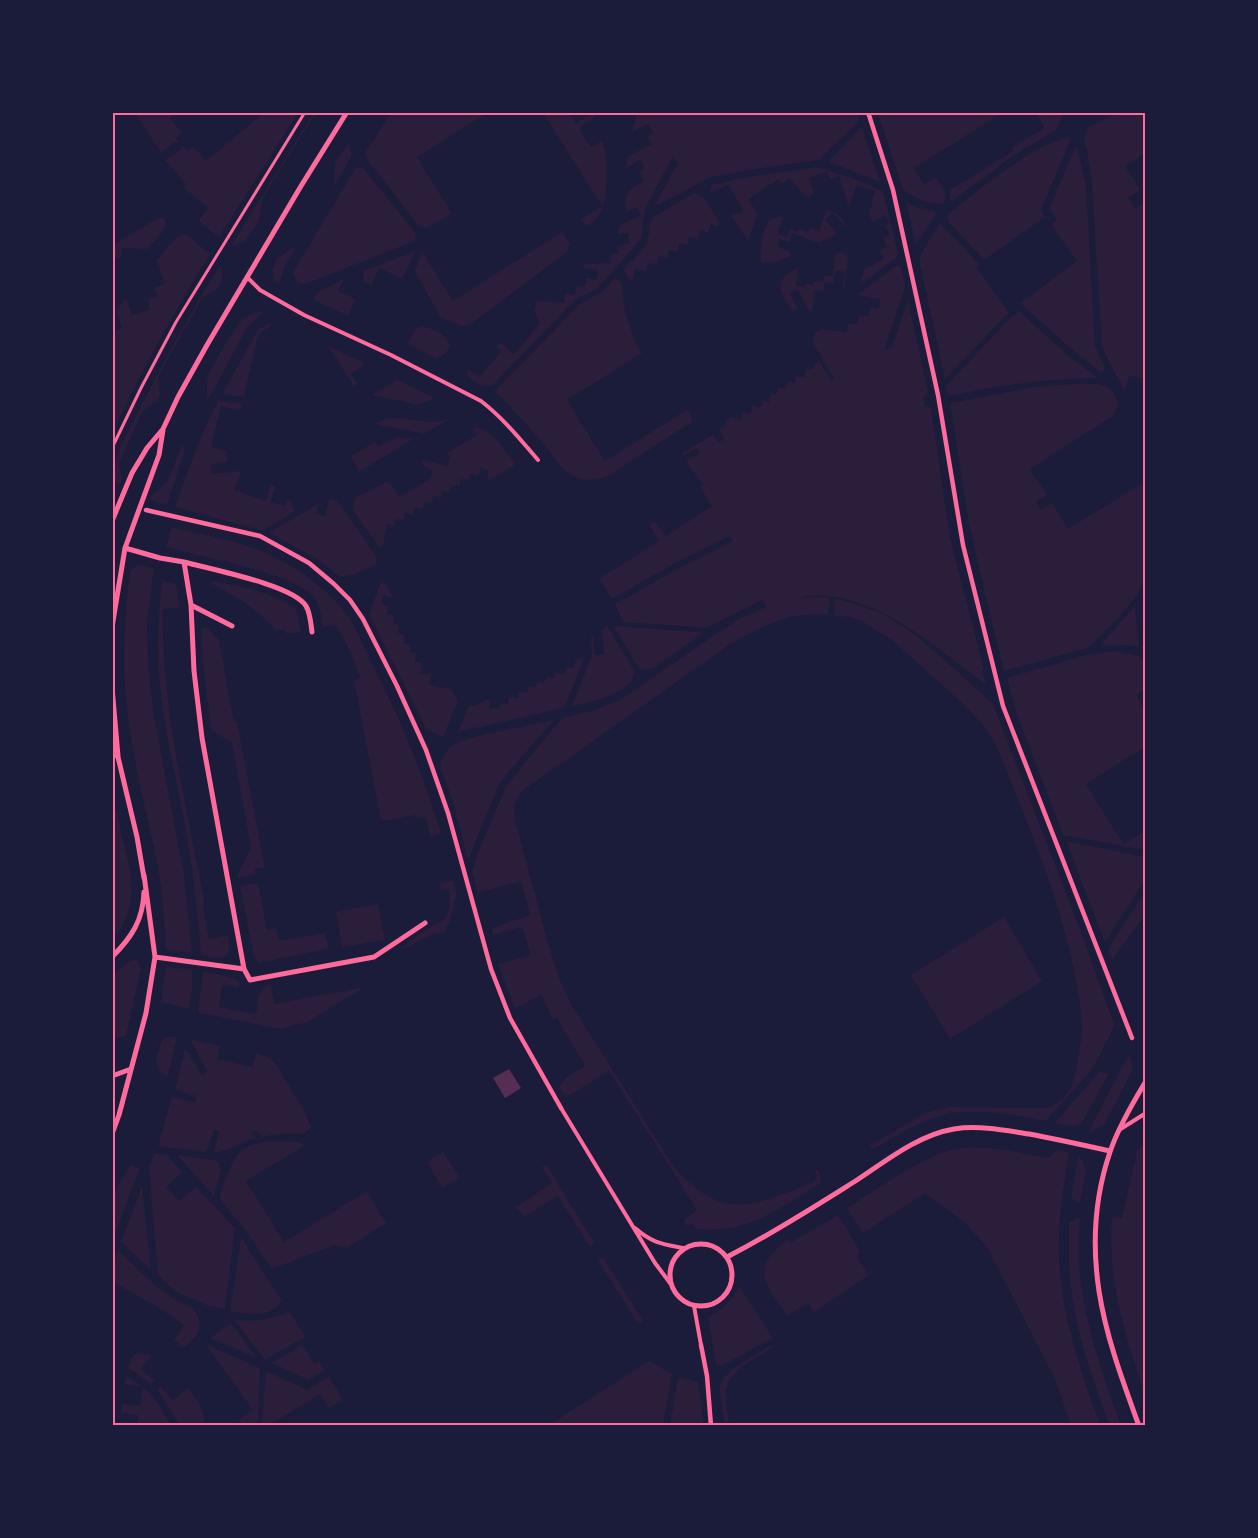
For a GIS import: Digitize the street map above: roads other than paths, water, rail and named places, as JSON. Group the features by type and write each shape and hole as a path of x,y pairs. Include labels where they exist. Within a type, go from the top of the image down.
{"street":[{"path":"112,521 132,474 147,448 163,429 178,397 207,345 347,112"},
{"path":"868,112 893,190 938,395 963,545 1000,698 1132,1038"},
{"path":"112,629 125,548 159,455 163,429"},
{"path":"146,510 260,536 309,564 350,600 363,619 397,686 422,742 448,813 491,969 510,1018 561,1108"},
{"path":"125,548 272,585 295,595 306,606 312,632"},
{"path":"184,562 191,606 194,671 202,738 244,969 250,980 374,957 425,923"},
{"path":"191,606 232,626"},
{"path":"112,687 118,757 144,875 155,957 148,1000 112,1134"},
{"path":"112,750 118,757"},
{"path":"112,957 128,939 137,925 143,903 144,875"},
{"path":"155,957 244,969"},
{"path":"112,1076 131,1068"},
{"path":"1139,1426 1106,1326 1099,1291 1096,1250 1097,1209 1100,1187 1110,1152 1119,1130 1146,1081"},
{"path":"727,1257 770,1234 906,1148 940,1133 961,1129 1002,1130 1110,1152"},
{"path":"699,1243 708,1244 717,1248 727,1257 732,1269 732,1279 729,1289 723,1297 705,1306 694,1306 679,1298 670,1283 669,1274 671,1264 676,1255 684,1248 699,1243"},
{"path":"701,1346 707,1376 711,1426"}],"lane":[{"path":"247,277 260,290 304,315 391,355 481,401 515,433 538,460"},
{"path":"561,1108 654,1264 670,1283"},
{"path":"1119,1130 1146,1113"},
{"path":"632,1225 645,1236 659,1243 684,1248"},
{"path":"694,1306 701,1346"}]}
